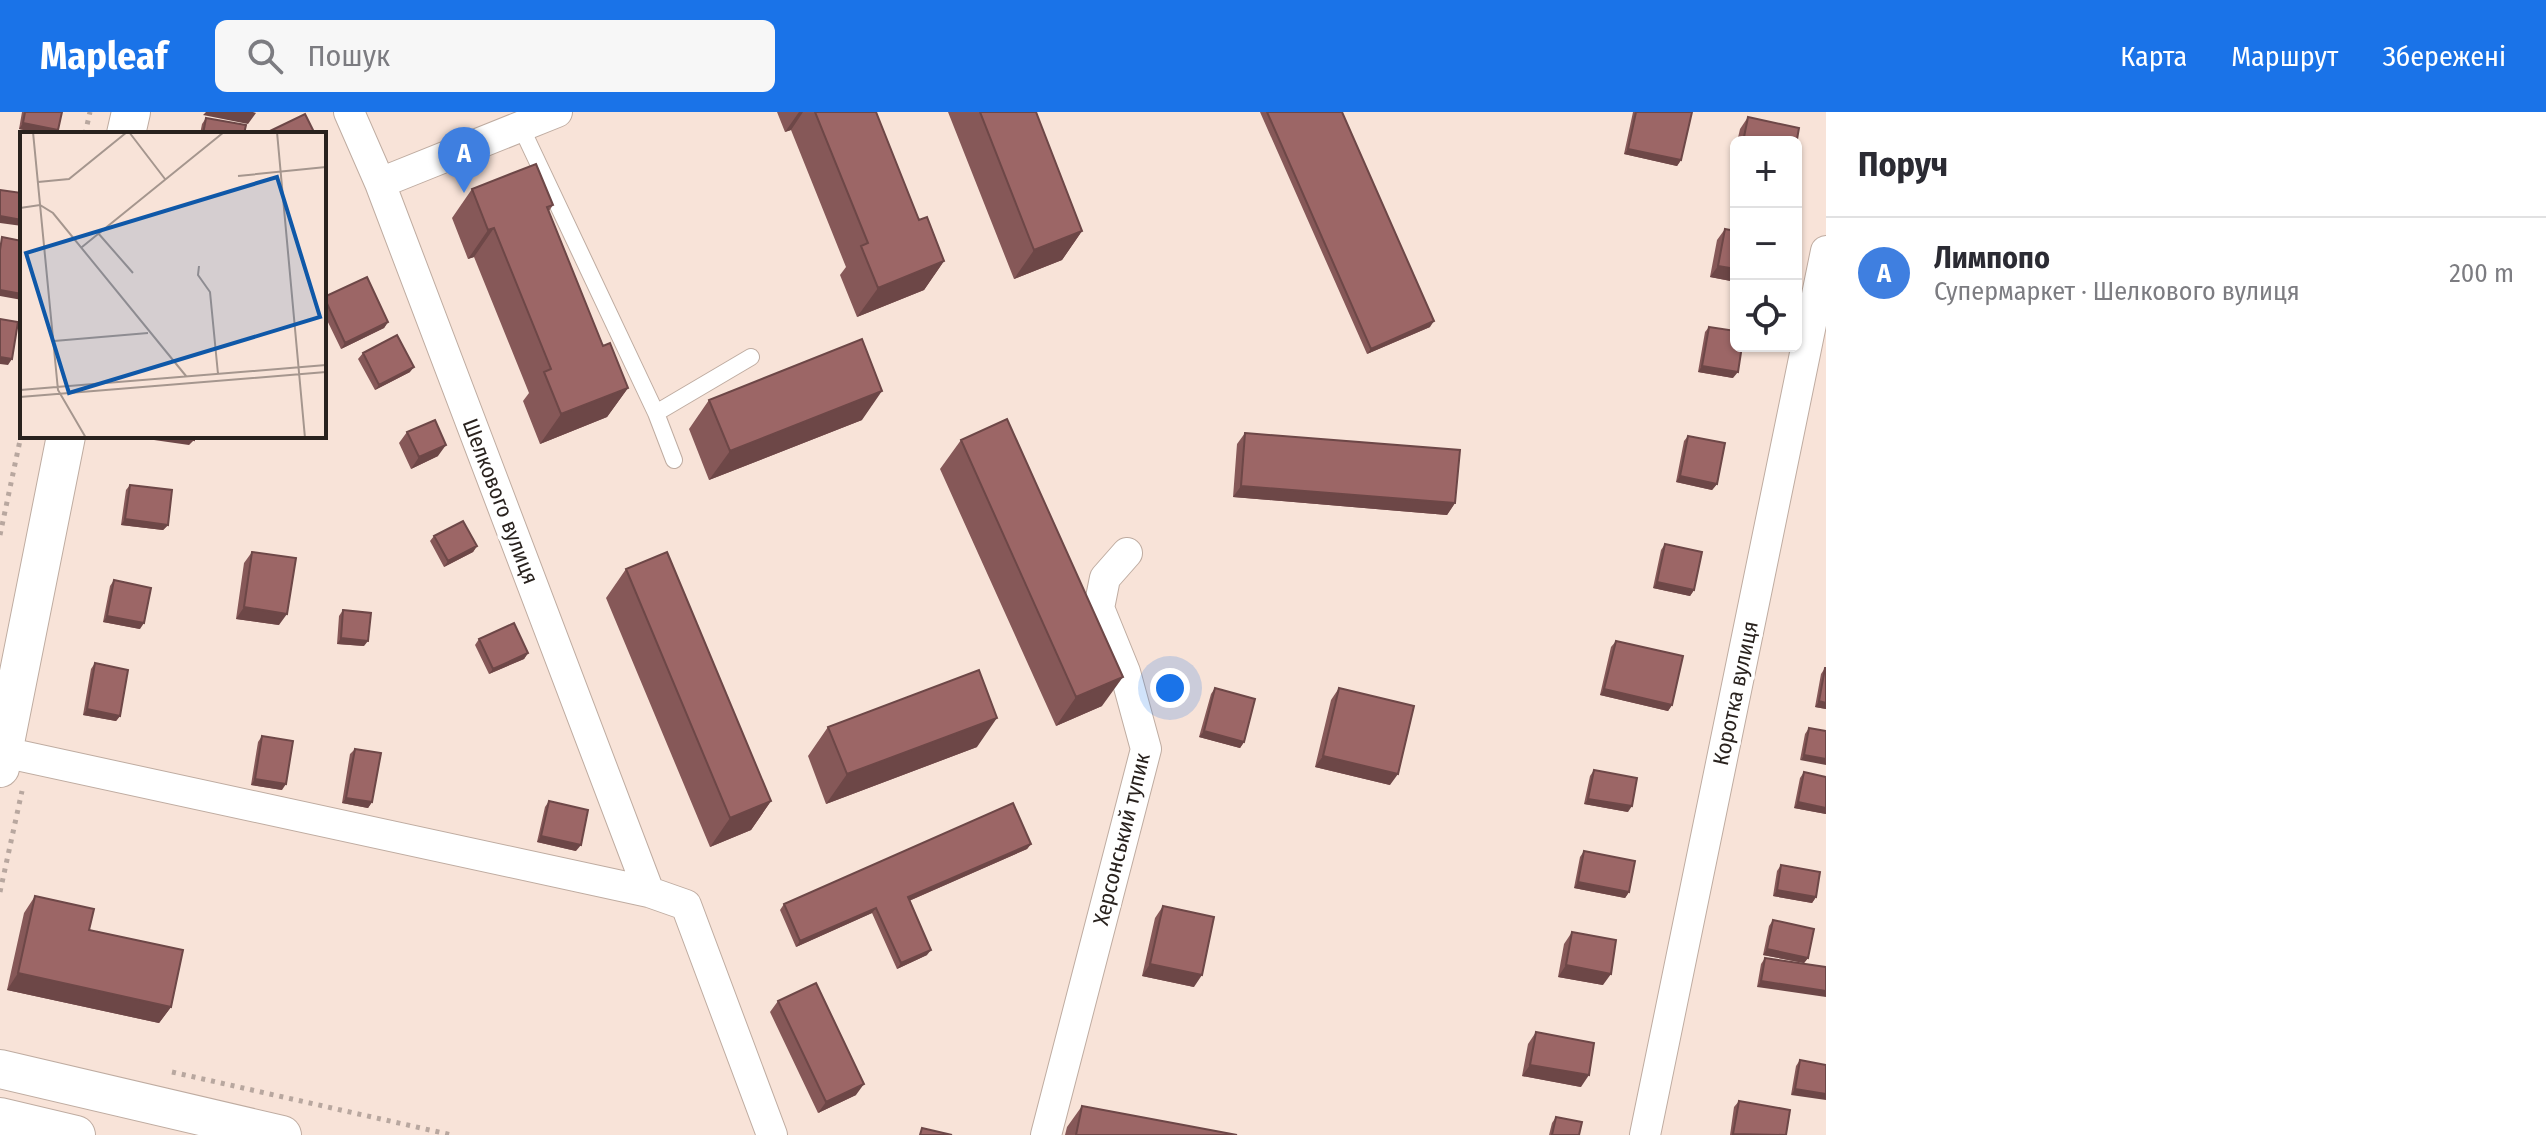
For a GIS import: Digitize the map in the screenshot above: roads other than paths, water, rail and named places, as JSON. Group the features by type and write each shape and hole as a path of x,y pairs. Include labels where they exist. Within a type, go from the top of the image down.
{"street":[{"path":"126,132 131,112"},
{"name":"Шелкового вулиця","path":"349,112 380,183 649,892"},
{"path":"380,183 557,112"},
{"name":"Коротка вулиця","path":"1645,1135 1826,251"},
{"path":"66,438 11,759 649,892 686,905 772,1135"},
{"name":"Херсонський тупик","path":"1046,1135 1146,749 1125,672 1099,608 1105,578 1127,553"},
{"path":"0,1069 282,1135"},
{"path":"0,1117 76,1135"}],"lane":[{"path":"521,127 656,413 674,460"},
{"path":"656,413 751,357"}],"place":[{"name":"Лимпопо","path":"464,193"}]}
